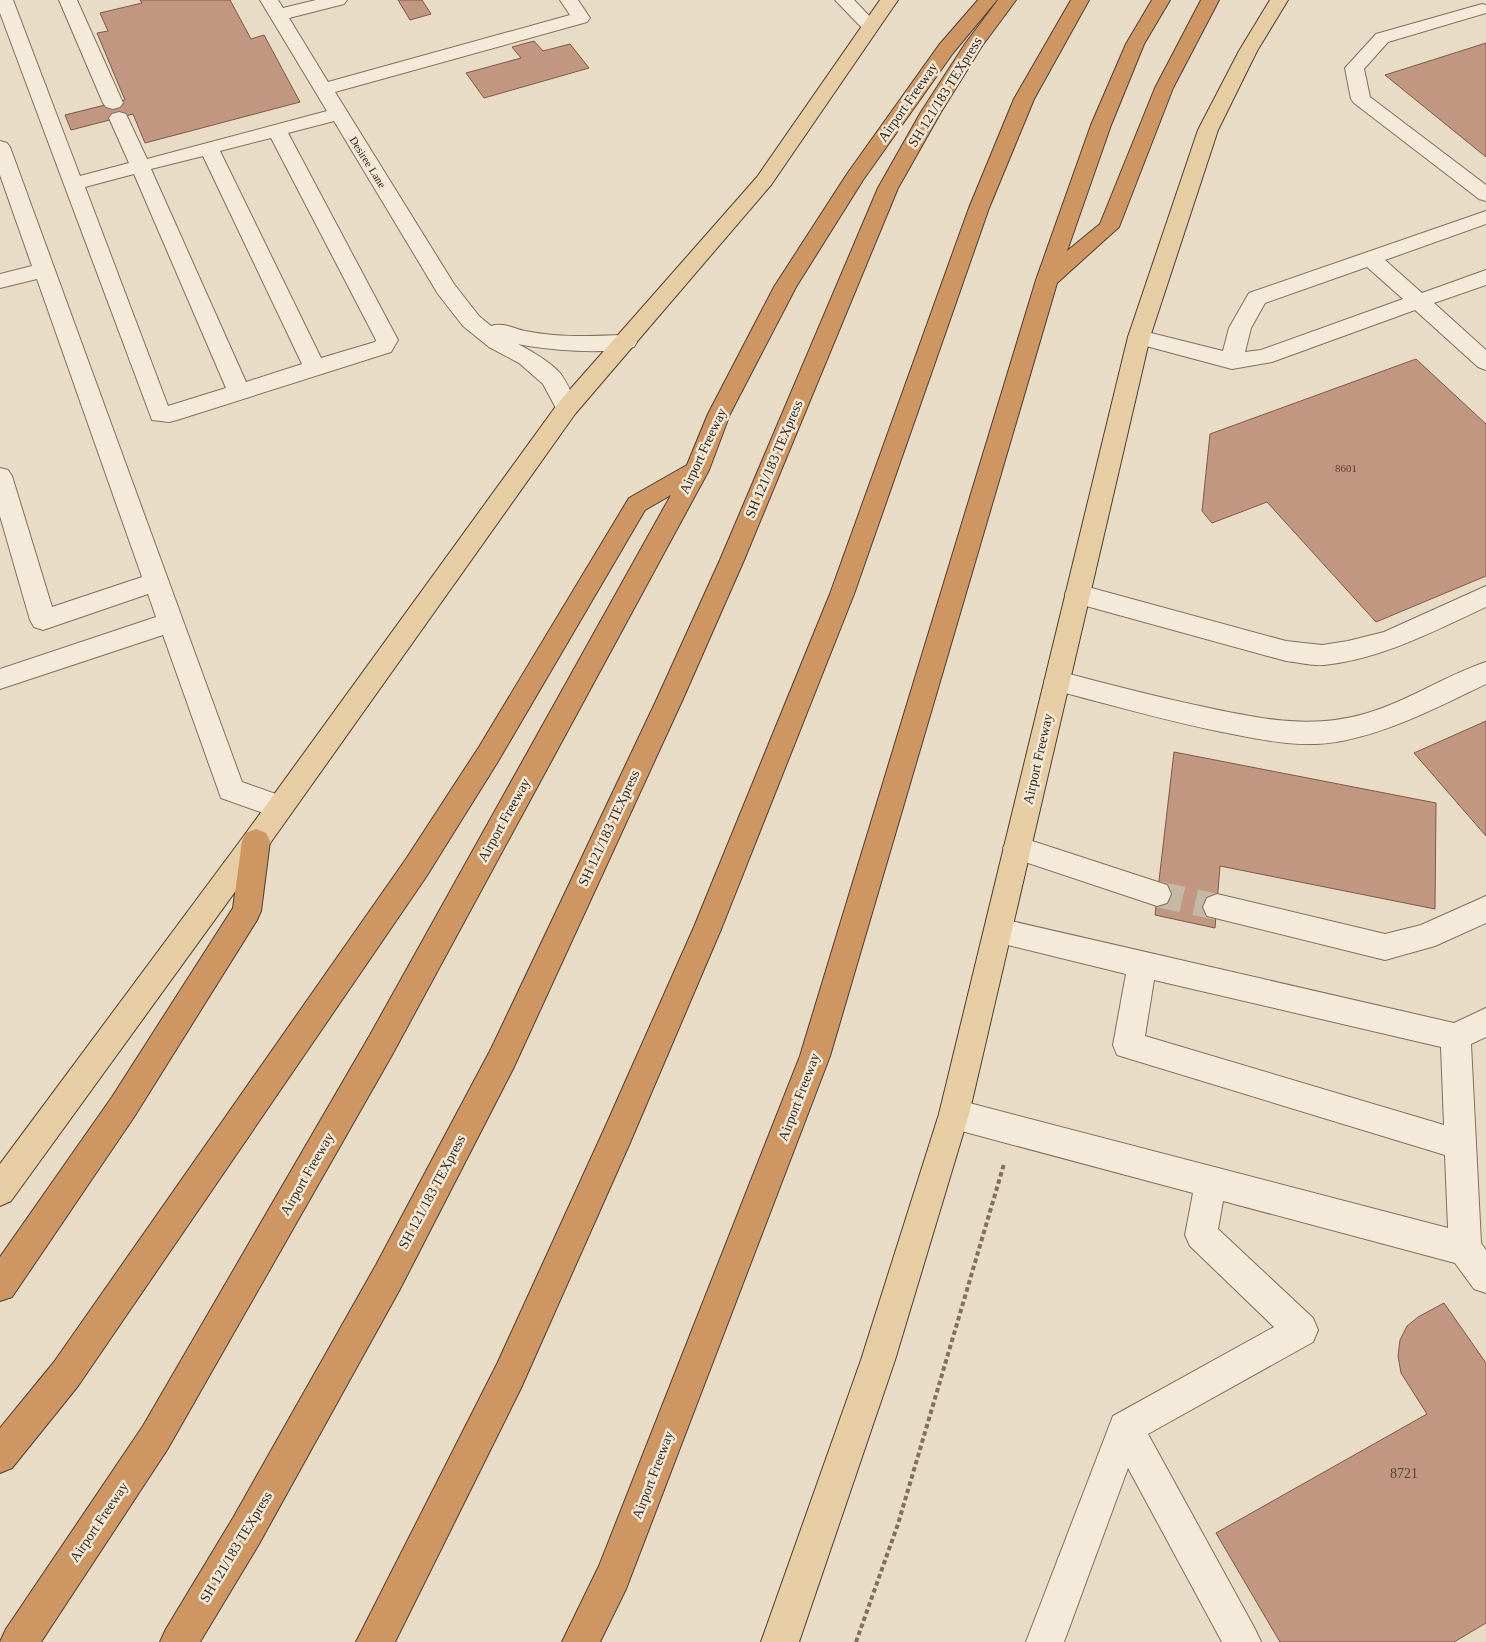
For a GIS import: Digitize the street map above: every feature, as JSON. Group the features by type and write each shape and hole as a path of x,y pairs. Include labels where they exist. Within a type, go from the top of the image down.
{"highway":[{"name":"Airport Freeway","path":"19,1642 155,1438 381,1045 697,470 719,414 785,287 854,178 946,49 988,0"},
{"name":"SH 121/183 TEXpress","path":"179,1642 246,1531 383,1286 502,1059 669,701 732,560 888,188 931,112 974,44 1007,0"},
{"path":"376,1642 509,1376 618,1134 708,926 842,594 979,208 1024,99 1080,0"},
{"name":"Airport Freeway","path":"580,1642 613,1576 729,1282 815,1056 1046,280 1101,125 1135,44 1161,0"},
{"path":"1046,280 1109,227 1164,88 1210,0"},
{"path":"0,1456 66,1374 416,868 488,754 637,504 697,470"},
{"path":"0,1285 122,1107 247,911 256,842"}],"main road":[{"path":"0,1190 256,842 567,408 764,181 889,0"},
{"name":"Airport Freeway","path":"780,1642 878,1360 954,1114 1140,337 1208,130 1248,51 1279,0"}],"street":[{"path":"4,0 160,414 169,414 383,347 387,340 276,130"},
{"path":"68,0 239,392"},
{"path":"273,8 338,0"},
{"path":"323,89 581,18 569,0"},
{"path":"844,0 870,26"},
{"path":"1465,0 1484,10"},
{"name":"Desiree Lane","path":"273,8 446,289 471,321 497,342 527,358 552,379 567,408"},
{"path":"1484,10 1382,38 1354,68 1361,99 1486,195"},
{"path":"73,184 338,114"},
{"path":"0,147 231,790 280,807"},
{"path":"209,148 315,368"},
{"path":"1232,360 1240,328 1256,298 1486,217"},
{"path":"1370,258 1484,357"},
{"path":"0,281 44,270"},
{"path":"1140,337 1232,360 1264,357 1486,277"},
{"path":"471,321 515,337 549,343 626,342"},
{"path":"0,476 56,660"},
{"path":"43,620 156,582"},
{"path":"1077,594 1286,651 1322,655 1348,651 1390,640 1486,596"},
{"path":"0,679 171,622"},
{"path":"1057,681 1242,726 1279,733 1320,733 1370,724 1486,672"},
{"path":"1017,848 1157,894"},
{"path":"1217,907 1385,947 1425,937 1486,908"},
{"path":"998,931 1456,1037 1486,1022"},
{"path":"1142,964 1128,1045 1460,1145"},
{"path":"1456,1037 1465,1248 1486,1276"},
{"path":"954,1114 1465,1248"},
{"path":"1044,1642 1125,1428 1301,1330 1201,1235 1211,1182"},
{"path":"1125,1428 1242,1642"}],"path":[{"path":"856,1642 898,1524 1014,1130"}],"building":[{"path":"140,0 230,0 251,39 264,35 300,102 145,143 133,114 71,130 65,115 125,100 97,33 108,31 100,13 142,3"},
{"path":"398,0 422,0 431,14 410,20"},
{"path":"534,41 543,51 570,44 589,68 484,98 466,73 521,58 512,47"},
{"path":"1486,43 1486,157 1385,75"},
{"path":"1416,359 1486,424 1486,576 1376,622 1267,502 1212,523 1202,511 1210,434"},
{"path":"1486,721 1486,836 1414,753"},
{"path":"1174,752 1436,803 1435,909 1220,866 1215,928 1155,915"},
{"path":"1444,1303 1486,1363 1486,1623 1454,1642 1280,1642 1216,1533 1427,1414 1401,1373 1398,1356 1400,1340 1407,1326 1418,1317"}],"tunnel":[{"path":"1157,894 1217,907"}]}
